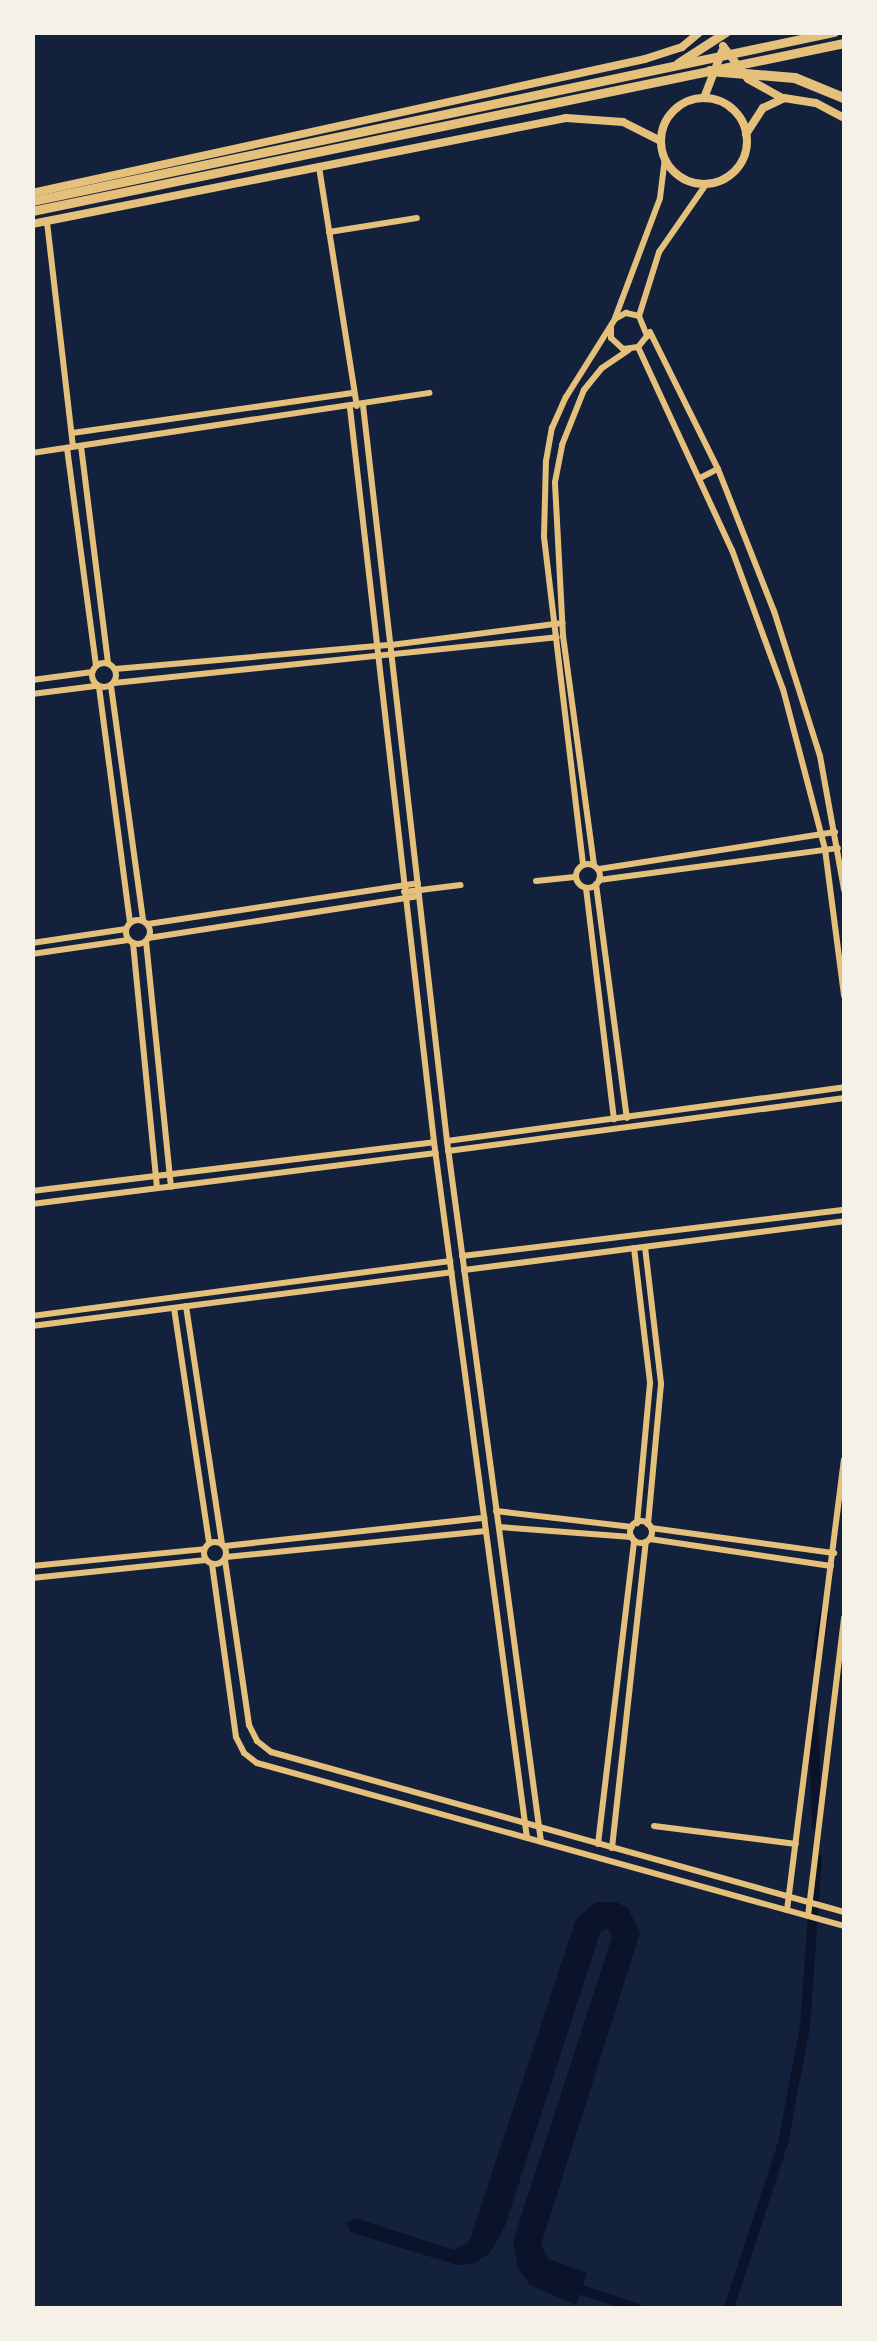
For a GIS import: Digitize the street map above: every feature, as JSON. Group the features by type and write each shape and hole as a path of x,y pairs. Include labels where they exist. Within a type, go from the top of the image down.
{"highway":[{"path":"710,72 780,75 844,98"}],"main road":[{"path":"662,70 726,32"},
{"path":"32,201 834,32"},
{"path":"32,211 844,43"}],"street":[{"path":"32,193 645,60 682,47 700,32"},
{"path":"704,98 726,32"},
{"path":"723,46 748,79 784,98 816,102 844,118"},
{"path":"627,1118 596,867 559,636 552,624 544,536 549,439 571,388 613,323 660,198 665,158 661,140 674,111 704,98 728,105 740,118 746,134 746,152 738,168 707,184 667,237 639,316"},
{"path":"746,134 763,108 784,98"},
{"path":"32,224 580,116 623,122 661,140"},
{"path":"665,158 682,177 707,184"},
{"path":"320,168 391,645 448,1151 541,1842"},
{"path":"329,232 417,218"},
{"path":"47,222 72,433 112,666 146,922 171,1186"},
{"path":"613,323 626,313 639,316 647,326 718,470 799,684 835,832 844,890"},
{"path":"613,323 614,343 629,350"},
{"path":"575,877 583,864 559,636 563,622 554,495 559,457 584,390 602,368 645,340 647,326"},
{"path":"638,347 700,478 782,689 822,834 844,996"},
{"path":"72,433 354,393"},
{"path":"32,453 356,407 428,393"},
{"path":"356,407 404,891 527,1838"},
{"path":"74,447 94,669 157,1188"},
{"path":"700,478 718,470"},
{"path":"32,680 112,666 391,645 563,622"},
{"path":"32,694 559,636"},
{"path":"583,864 596,867 835,832"},
{"path":"586,888 598,882 838,848"},
{"path":"536,881 575,877"},
{"path":"575,877 586,888 614,1119"},
{"path":"32,943 146,922 460,885"},
{"path":"32,954 147,940 418,890"},
{"path":"447,1141 844,1086"},
{"path":"448,1151 844,1098"},
{"path":"32,1191 434,1142"},
{"path":"32,1204 436,1152"},
{"path":"237,1166 238,1178"},
{"path":"462,1256 844,1210"},
{"path":"464,1270 844,1222"},
{"path":"612,1848 650,1526 661,1384 644,1247"},
{"path":"598,1844 650,1383 634,1248"},
{"path":"32,1316 450,1261"},
{"path":"32,1326 452,1272"},
{"path":"257,1286 259,1297"},
{"path":"134,1302 136,1312"},
{"path":"186,1306 249,1725 264,1747 844,1912"},
{"path":"174,1308 236,1738 250,1758 844,1926"},
{"path":"787,1910 844,1460"},
{"path":"496,1511 650,1526 834,1553"},
{"path":"32,1566 484,1518"},
{"path":"498,1527 648,1540 832,1566"},
{"path":"32,1578 486,1531"},
{"path":"491,1569 505,1571"},
{"path":"808,1916 844,1617"},
{"path":"654,1826 796,1844"}],"water":[{"path":"596,1902 616,1902 628,1908 640,1933 541,2245 549,2259 587,2273 576,2305 530,2285 518,2268 513,2241 612,1937 608,1928 600,1933 505,2226 490,2253 473,2264 457,2265 350,2232 347,2223 355,2218 454,2250 469,2242 576,1919"}],"waterway":[{"path":"817,1657 824,1615"},
{"path":"813,1708 817,1826"},
{"path":"729,2308 783,2143 805,2027 817,1858"},
{"path":"570,2286 636,2308"}]}
